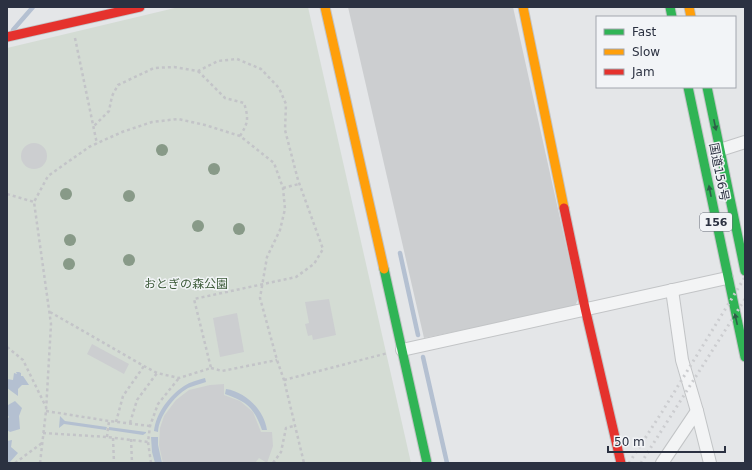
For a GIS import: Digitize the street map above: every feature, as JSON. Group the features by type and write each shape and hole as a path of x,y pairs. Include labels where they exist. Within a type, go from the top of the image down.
{"main road":[{"path":"7,37 140,7"},
{"path":"325,7 427,463"},
{"path":"522,7 586,308 621,463"},
{"name":"国道156号","path":"688,88 698,129 727,278 745,357"},
{"name":"国道156号","path":"707,88 745,272"}],"street":[{"path":"720,150 745,142"},
{"path":"402,350 586,308 727,278"},
{"path":"672,290 682,360 710,463"},
{"path":"662,463 697,411"}],"path":[{"path":"74,38 97,144"},
{"path":"94,126 109,111 112,96 118,85 154,68 174,67 198,71 218,62 237,60 261,69 279,88 286,104 285,130 299,184 323,249 314,264 296,277 194,299 211,368"},
{"path":"198,71 225,98 244,103 247,112 247,124 240,136"},
{"path":"40,463 46,409 51,324 34,202 48,176 89,147 122,132 152,122 178,119 205,125 240,136 274,163 283,188 285,209 280,230 267,257 260,298 284,380 304,463"},
{"path":"283,188 299,184"},
{"path":"7,194 34,202"},
{"path":"49,312 144,366 179,378 211,368 222,371 277,360"},
{"path":"7,347 23,360 46,409"},
{"path":"284,380 402,350"},
{"path":"116,422 123,396 144,366"},
{"path":"130,423 137,400 158,372"},
{"path":"151,463 148,440 150,427 158,404 179,378"},
{"path":"46,409 150,427"},
{"path":"106,437 109,421"},
{"path":"273,463 281,452 286,428 294,426"},
{"path":"43,433 148,440"},
{"path":"114,438 114,463"},
{"path":"131,439 132,463"},
{"path":"15,463 42,443"}],"green space":[{"name":"おとぎの森公園","path":"179,7 308,7 411,463 7,463 7,48"}],"water":[{"path":"16,372 21,373 21,376 23,376 29,385 22,385 18,389 18,396 7,388 7,379 13,380 14,373 17,374"},
{"path":"205,378 206,382 188,388 173,401 164,413 158,432 154,431 160,411 168,400 178,390 186,385"},
{"path":"226,389 240,394 253,403 262,416 267,430 262,430 253,411 245,403 225,394"},
{"path":"15,401 22,408 19,416 20,429 10,432 7,430 7,419 9,417 7,414 8,405"},
{"path":"60,416 65,421 107,427 106,430 64,424 59,428"},
{"path":"109,427 146,433 143,435 109,430"},
{"path":"151,437 158,437 158,445 162,463 155,463 152,452"},
{"path":"12,440 11,447 18,453 10,462 7,462 7,441"}],"building":[{"path":"348,7 513,7 578,299 574,307 424,338"},
{"path":"34,143 43,147 47,156 43,165 34,169 25,165 21,156 25,147"},
{"path":"329,299 336,335 313,340 312,335 308,336 305,324 309,323 305,302"},
{"path":"237,313 244,352 220,357 213,318"},
{"path":"92,344 129,364 124,374 87,354"},
{"path":"224,384 224,395 240,401 253,412 261,432 272,432 273,446 267,463 259,458 255,463 163,463 159,445 160,428 164,416 176,400 189,390 210,385"}],"waterway":[{"path":"13,30 33,7"},
{"path":"400,253 418,335"},
{"path":"423,357 447,463"}],"railway":[{"path":"629,463 745,277"},
{"path":"641,463 745,299"}],"traffic: fast":[{"path":"670,7 672,16"},
{"path":"688,88 745,357"},
{"path":"707,88 745,271"},
{"path":"384,269 427,463"}],"traffic: slow":[{"path":"325,7 384,269"},
{"path":"523,7 564,208"},
{"path":"689,7 691,16"}],"traffic: jam":[{"path":"7,37 140,7"},
{"path":"564,208 585,308 621,463"}]}
